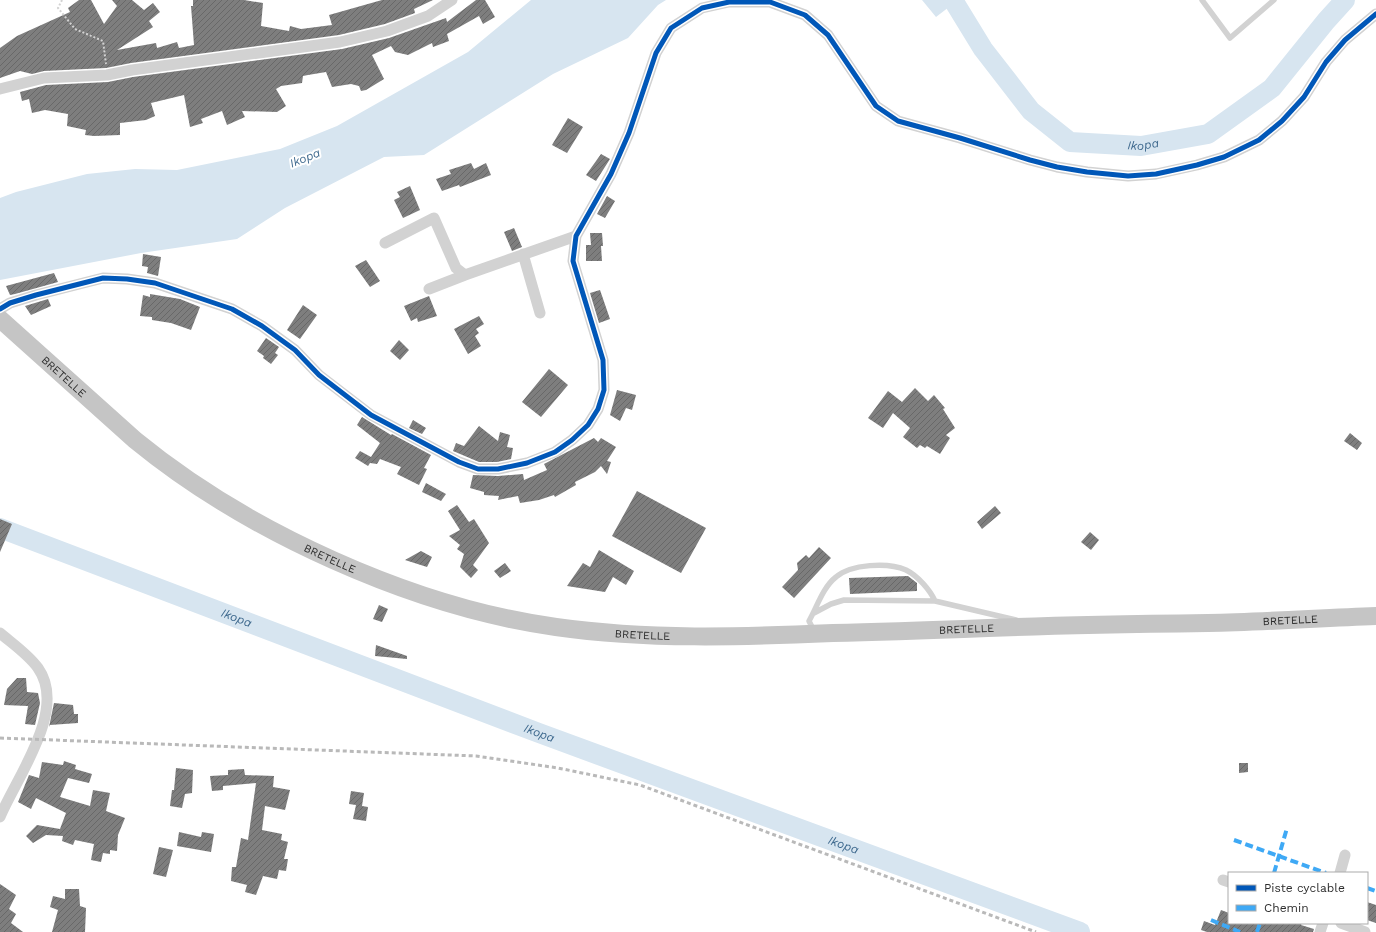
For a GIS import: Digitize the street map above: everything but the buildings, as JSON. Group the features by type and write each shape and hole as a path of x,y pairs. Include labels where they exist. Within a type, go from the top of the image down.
{"main road":[{"name":"BRETELLE","path":"0,319 134,440 154,456 202,489 288,538 385,580 447,602 484,612 555,627 664,636 816,634 1046,626 1209,623 1376,616"}],"street":[{"path":"0,89 44,78 107,75 132,70 340,42 387,31 428,16 452,0"},
{"path":"0,309 10,303 36,295 103,278 127,279 161,285 232,309 262,326 295,350 319,375 371,415 459,462 478,469 498,469 527,464 555,452 572,440 588,425 598,409 604,390 603,360 573,261 576,236 611,174 629,133 656,53 671,28 702,8 729,2 770,2 805,15 828,35 876,106 898,121 1057,167 1128,176 1156,174 1198,165 1224,157 1259,140 1282,121 1304,97 1326,62 1345,40 1376,14"},
{"path":"385,243 434,218 456,268 465,275"},
{"path":"430,289 465,275 576,236"},
{"path":"523,254 540,313"},
{"path":"0,633 38,668 47,684 46,707 39,740 9,795 0,816"},
{"path":"1340,872 1345,855"},
{"path":"1344,924 1366,932"}],"lane":[{"path":"1202,0 1230,38 1274,0"},
{"path":"816,634 809,621 829,583 843,572 856,567 886,566 906,570 931,592 935,601"},
{"path":"813,613 831,604 844,600 935,601 1046,626"}],"path":[{"path":"62,0 58,8 75,29 103,41 107,75"}],"water":[{"path":"531,0 666,0 658,5 628,38 553,74 424,155 384,157 285,208 237,239 141,253 0,280 0,198 16,192 87,174 135,169 177,170 280,149 337,126 468,52"},
{"path":"922,0 944,0 949,7 936,17"}],"waterway":[{"name":"Ikopa","path":"953,0 983,49 1031,111 1070,142 1141,146 1208,134 1272,88 1326,21 1345,0"},
{"name":"Ikopa","path":"0,528 539,733 1080,932"}],"railway":[{"path":"0,738 476,756 558,768 640,785 1036,932"}],"marked path":[{"path":"1274,872 1287,828"},
{"path":"1234,840 1323,872"},
{"path":"1368,888 1376,891"},
{"path":"1211,920 1240,932"},
{"path":"1257,932 1260,924"}],"cycle path":[{"path":"0,309 10,303 36,295 103,278 127,279 155,283 232,309 262,326 295,350 319,375 371,415 459,462 478,469 498,469 527,463 555,452 572,440 588,425 598,409 604,390 603,360 573,261 576,236 611,174 629,133 656,53 671,28 702,8 729,2 770,2 805,15 828,35 876,106 898,121 1057,167 1128,176 1156,174 1197,165 1224,157 1259,140 1282,121 1304,97 1326,62 1345,40 1376,14"}]}
